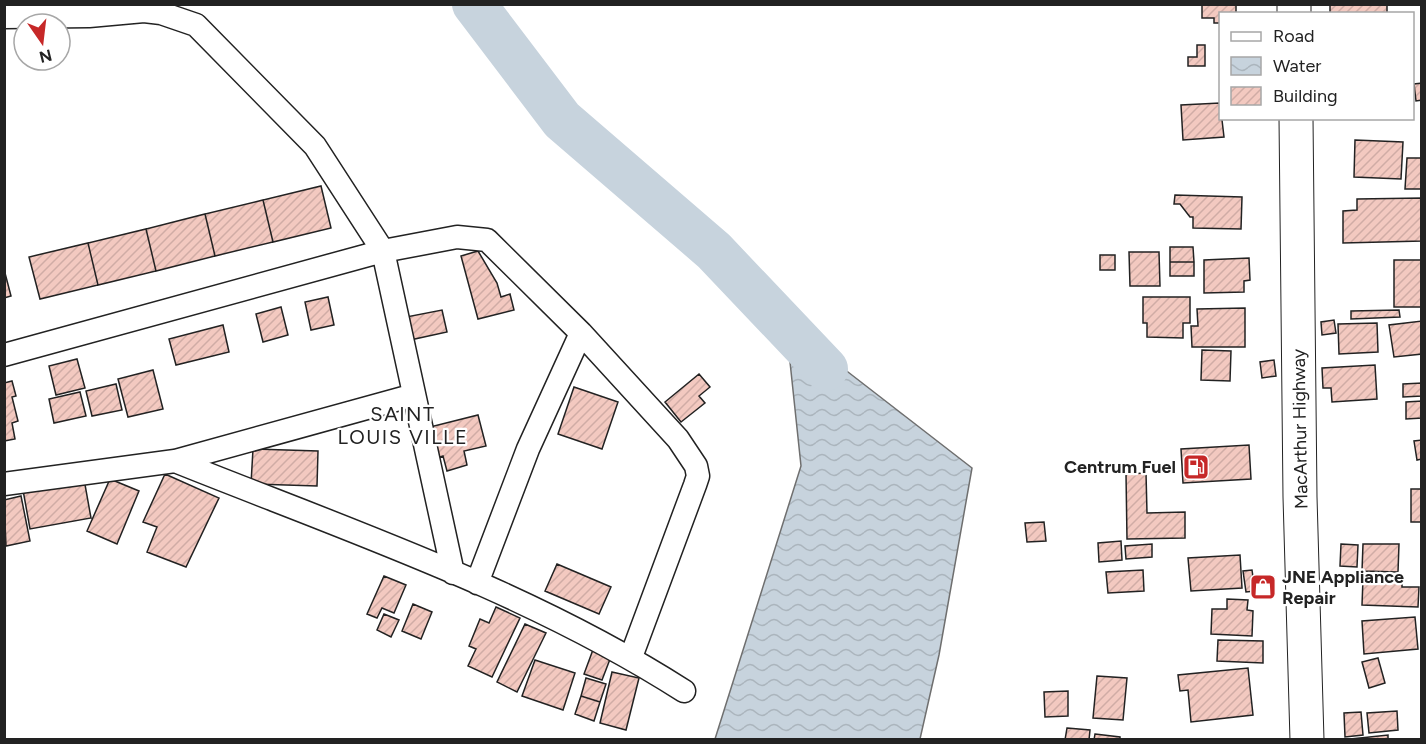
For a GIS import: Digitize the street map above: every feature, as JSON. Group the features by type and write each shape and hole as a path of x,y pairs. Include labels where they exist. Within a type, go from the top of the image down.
{"highway":[{"name":"MacArthur Highway","path":"1296,120 1300,497 1306,740"}],"street":[{"path":"4,17 89,16 144,11 161,13 196,25 315,146 383,251 453,573"},
{"path":"4,356 383,251 457,237 487,240 581,333 678,439 692,458 698,476 631,657"},
{"path":"477,583 528,449 581,333"},
{"path":"4,484 176,461 414,395"},
{"path":"176,461 477,583 631,657 684,691"}],"water":[{"path":"786,324 972,468 939,655 920,739 715,739 801,466"}],"building":[{"path":"1202,4 1236,4 1236,12 1219,12 1219,23 1214,23 1214,18 1202,18"},
{"path":"1330,4 1387,4 1387,12 1330,12"},
{"path":"1197,45 1205,45 1205,66 1188,66 1188,57 1197,57"},
{"path":"1422,83 1422,100 1416,101 1414,84"},
{"path":"1219,103 1219,120 1222,120 1224,137 1183,140 1181,105"},
{"path":"1355,140 1403,142 1401,179 1354,177"},
{"path":"1407,158 1422,158 1422,189 1405,189"},
{"path":"321,186 331,228 273,242 263,200"},
{"path":"1175,195 1242,197 1241,229 1193,228 1193,217 1190,217 1180,204 1174,204"},
{"path":"1422,198 1422,241 1343,243 1343,211 1357,210 1357,199"},
{"path":"263,200 273,242 215,256 205,214"},
{"path":"205,214 215,256 156,271 146,229"},
{"path":"146,229 156,271 98,285 88,243"},
{"path":"88,243 98,285 40,299 29,257"},
{"path":"1170,247 1193,247 1194,262 1170,262"},
{"path":"478,251 497,283 501,297 510,294 514,310 478,319 461,256"},
{"path":"1129,252 1159,252 1160,286 1130,286"},
{"path":"1100,255 1115,255 1115,270 1100,270"},
{"path":"1249,258 1250,280 1244,281 1244,292 1204,293 1204,260"},
{"path":"1394,260 1422,260 1422,307 1394,307"},
{"path":"1170,262 1194,262 1194,276 1170,276"},
{"path":"4,274 11,296 4,298"},
{"path":"328,297 334,325 311,330 305,302"},
{"path":"1143,297 1190,297 1190,323 1183,323 1183,338 1147,337 1147,323 1143,323"},
{"path":"281,307 288,335 263,342 256,314"},
{"path":"1245,308 1245,347 1192,347 1191,326 1198,326 1197,309"},
{"path":"442,310 447,332 410,340 406,317"},
{"path":"1399,310 1400,317 1351,319 1351,311"},
{"path":"1334,320 1336,333 1322,335 1321,322"},
{"path":"1422,321 1422,354 1394,357 1389,325"},
{"path":"1377,323 1378,352 1339,354 1338,324"},
{"path":"223,325 229,352 176,365 169,339"},
{"path":"1202,350 1231,351 1230,381 1201,380"},
{"path":"77,359 85,388 56,395 49,366"},
{"path":"1274,360 1276,376 1262,378 1260,362"},
{"path":"1375,365 1377,399 1332,402 1331,388 1323,388 1322,368"},
{"path":"153,370 163,409 128,417 118,379"},
{"path":"699,374 710,387 699,396 705,403 681,422 665,402"},
{"path":"12,381 16,396 12,397 18,421 12,423 15,439 4,441 4,383"},
{"path":"1422,383 1422,396 1403,397 1403,384"},
{"path":"116,384 122,410 92,416 86,391"},
{"path":"574,387 618,402 602,449 558,434"},
{"path":"80,392 86,416 54,423 49,399"},
{"path":"1422,401 1422,418 1406,419 1406,402"},
{"path":"478,415 486,446 464,451 467,465 447,471 443,456 434,459 426,428"},
{"path":"1422,440 1422,459 1417,460 1414,441"},
{"path":"1249,445 1251,479 1183,483 1181,449"},
{"path":"253,449 318,451 317,486 251,484"},
{"path":"1146,473 1147,513 1185,512 1185,538 1127,539 1126,474"},
{"path":"165,474 219,498 186,567 147,552 157,527 143,522"},
{"path":"84,479 91,518 30,529 23,490"},
{"path":"110,479 139,491 117,544 87,531"},
{"path":"1411,489 1422,489 1422,522 1411,522"},
{"path":"21,496 30,541 6,546 4,500"},
{"path":"1044,522 1046,541 1027,542 1025,523"},
{"path":"1121,541 1122,560 1099,562 1098,543"},
{"path":"1152,544 1152,557 1126,559 1125,546"},
{"path":"1341,544 1358,545 1357,567 1340,566"},
{"path":"1363,544 1399,544 1398,572 1362,571"},
{"path":"1240,555 1242,588 1191,591 1188,558"},
{"path":"557,564 611,587 599,614 545,591"},
{"path":"1143,570 1144,591 1108,593 1106,572"},
{"path":"1252,570 1255,591 1246,592 1243,571"},
{"path":"384,576 406,585 394,613 382,608 377,618 367,614"},
{"path":"1363,579 1402,580 1402,587 1419,587 1418,607 1362,605"},
{"path":"1227,599 1248,600 1247,610 1253,611 1252,636 1211,634 1212,609 1227,609"},
{"path":"413,604 432,612 421,639 402,631"},
{"path":"496,607 520,618 492,677 468,666 476,649 469,646 480,619 489,623"},
{"path":"384,614 399,620 391,637 377,630"},
{"path":"1415,617 1418,649 1364,654 1362,621"},
{"path":"525,624 546,633 517,692 497,682"},
{"path":"1218,640 1263,641 1263,663 1217,661"},
{"path":"594,647 612,654 602,680 584,674"},
{"path":"1378,658 1385,683 1369,688 1362,662"},
{"path":"535,660 575,673 563,710 522,696"},
{"path":"1248,668 1253,715 1191,722 1188,690 1180,691 1178,675"},
{"path":"612,672 639,678 626,730 600,723"},
{"path":"1097,676 1127,678 1123,720 1093,718"},
{"path":"586,678 606,684 600,702 581,696"},
{"path":"1068,691 1068,716 1045,717 1044,692"},
{"path":"581,696 600,702 594,721 575,714"},
{"path":"1397,711 1398,730 1369,733 1367,713"},
{"path":"1361,712 1363,735 1345,737 1344,713"},
{"path":"1067,728 1090,730 1089,740 1065,740"},
{"path":"1095,734 1120,737 1120,740 1094,740"},
{"path":"1388,735 1388,740 1351,740 1351,739"}],"waterway":[{"path":"474,4 562,120 714,251 826,369"}],"place":[{"name":"Centrum Fuel","path":"1196,467"},
{"name":"JNE Appliance Repair","path":"1263,587"}],"district":[{"name":"SAINT LOUIS VILLE","path":"403,426"}]}
